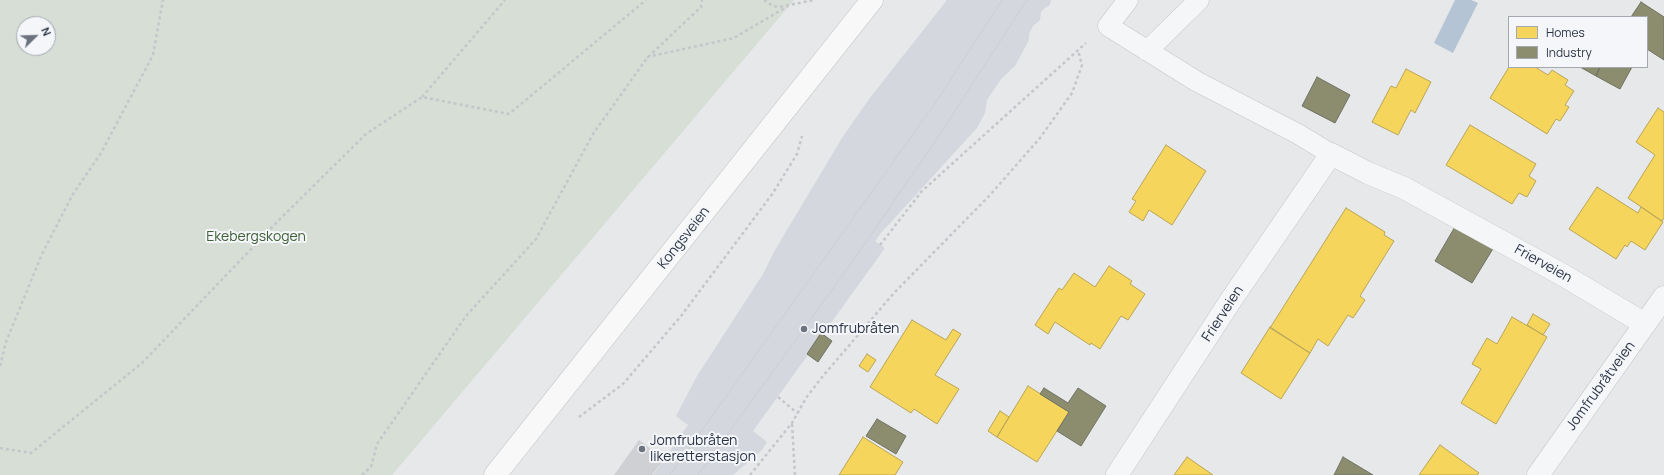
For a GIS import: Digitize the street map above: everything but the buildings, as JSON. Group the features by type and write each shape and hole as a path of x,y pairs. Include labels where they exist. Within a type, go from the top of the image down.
{"main road":[{"name":"Kongsveien","path":"495,475 872,0"}],"street":[{"name":"Frierveien","path":"1117,475 1234,297 1331,154 1368,173 1404,188 1564,275 1645,324"},
{"name":"Jomfrubråtveien","path":"1538,475 1664,297"}],"lane":[{"name":"Frierveien","path":"1128,0 1108,26 1196,81 1298,134 1331,154"},
{"path":"1147,51 1199,0"}],"path":[{"path":"0,366 6,342 42,254 73,194 101,152 153,55 163,0"},
{"path":"0,448 31,453 142,363 280,219 366,134 422,97 505,0"},
{"path":"422,97 509,114 646,0"},
{"path":"362,475 371,467 377,444 466,316 536,239 593,134 647,58 701,7 702,0"},
{"path":"764,0 773,6 779,7 814,0"},
{"path":"647,58 734,38 788,6"},
{"path":"880,245 922,191 1082,47"},
{"path":"750,475 792,423 806,398 823,376 894,294 990,195 1044,132 1072,93 1082,66 1078,50"},
{"path":"578,418 623,384 682,316 773,193 797,154 804,132"},
{"path":"778,397 797,413"},
{"path":"792,423 795,475"}],"shaded area":[{"path":"947,0 1051,0 1050,5 1041,12 1040,20 1033,26 1029,34 1029,40 1015,66 1001,79 987,100 985,113 977,128 875,241 885,248 753,431 767,442 762,450 733,475 653,475 688,425 676,416 697,376 763,274 775,250 842,138 869,99"}],"green space":[{"name":"Ekebergskogen","path":"0,0 794,0 392,475 0,475"}],"water":[{"path":"1455,0 1471,0 1478,3 1453,53 1434,43"}],"tram line":[{"path":"670,475 938,99 1002,0"},
{"path":"698,475 855,258 936,140 1027,0"}],"place":[{"name":"Jomfrubråten","path":"804,329"},
{"name":"Jomfrubråten likeretterstasjon","path":"642,449"}]}
